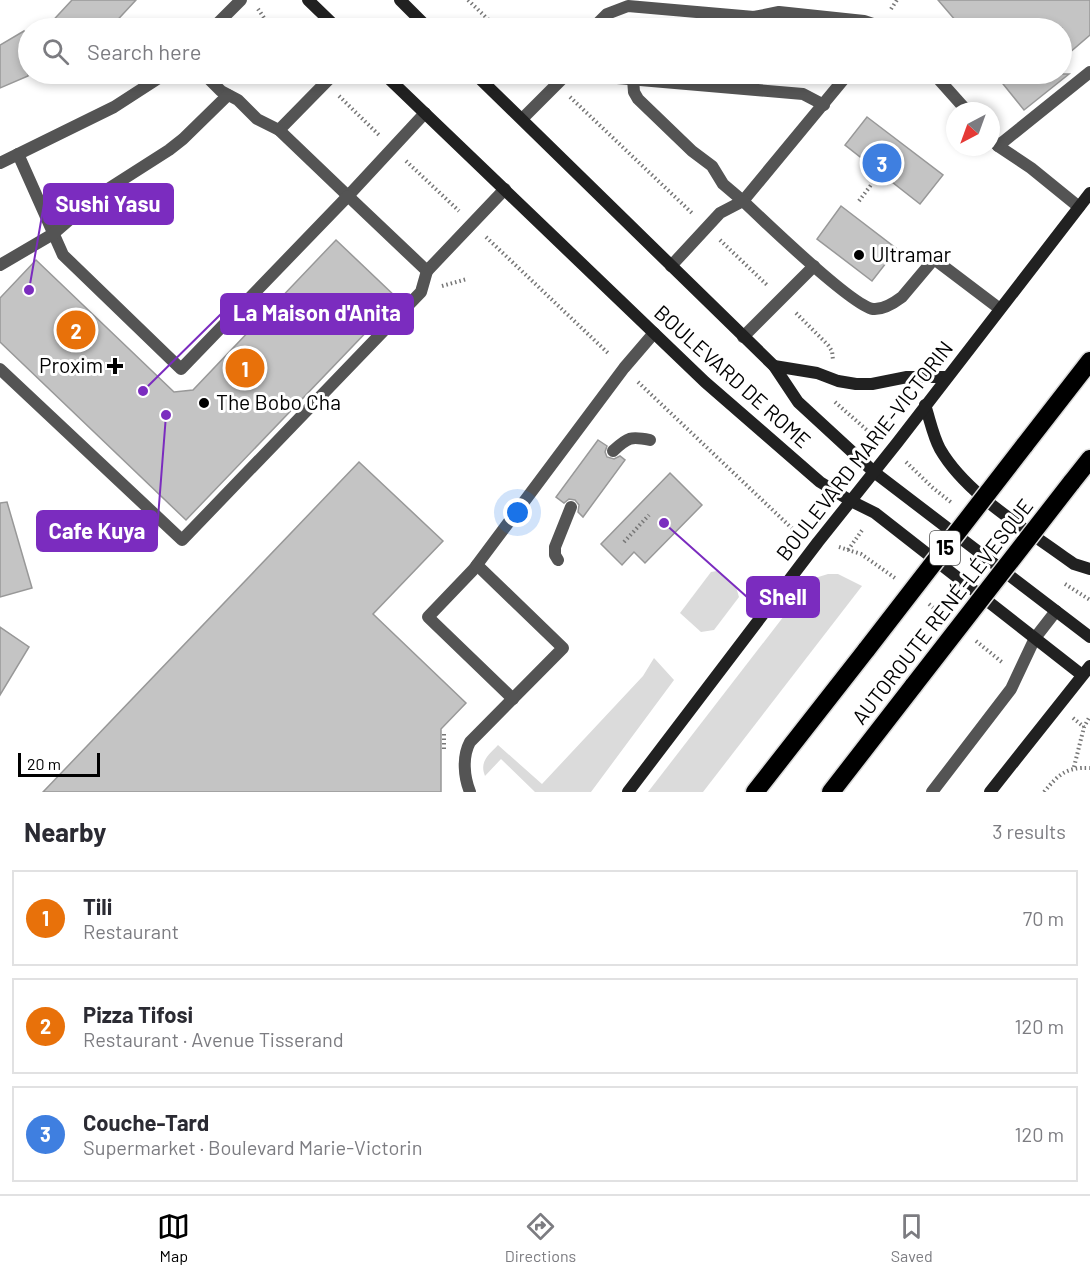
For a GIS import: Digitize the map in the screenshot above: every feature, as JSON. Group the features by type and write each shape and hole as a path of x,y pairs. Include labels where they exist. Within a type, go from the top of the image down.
{"highway":[{"name":"AUTOROUTE RENÉ-LÉVESQUE","path":"755,792 1090,361"},
{"name":"AUTOROUTE RENÉ-LÉVESQUE","path":"831,792 1090,459"}],"main road":[{"path":"308,0 327,18"},
{"path":"400,0 418,18"},
{"name":"BOULEVARD DE ROME","path":"395,84 654,333 781,449 820,482 850,501 875,513 1035,638 1088,674"},
{"name":"BOULEVARD DE ROME","path":"485,84 774,366 798,402 873,472 1090,637"},
{"name":"BOULEVARD MARIE-VICTORIN","path":"628,792 850,501 1090,193"},
{"path":"774,366 856,384 872,384 907,377 946,377"},
{"path":"925,405 940,449 961,476 990,503 1064,558 1090,569"},
{"path":"990,792 1088,674"}],"street":[{"path":"223,18 241,0"},
{"path":"603,18 607,14 628,6 689,6 754,17 779,12 836,18"},
{"path":"1000,138 1090,72"},
{"path":"0,163 114,107 150,84"},
{"path":"214,84 221,91 238,100 257,118 279,130 428,270"},
{"path":"279,130 324,84"},
{"path":"522,119 559,84"},
{"path":"633,84 638,99 692,151 712,165 723,184 814,266 864,306 873,309 885,307 903,297 934,259 1000,309"},
{"path":"690,84 803,94 824,105"},
{"path":"670,266 720,213 743,201 840,84"},
{"path":"943,84 959,102"},
{"path":"0,265 53,234 98,196 183,139 228,94"},
{"path":"18,154 63,255 182,369 425,113"},
{"path":"1000,146 1079,207"},
{"path":"0,369 182,540 421,292 428,270 505,189"},
{"path":"743,337 814,266"},
{"path":"513,699 428,617 477,565 624,368 654,333"},
{"path":"613,451 628,438 650,440"},
{"path":"558,560 555,548 571,507"},
{"path":"470,792 465,774 465,756 470,742 563,648 477,565"},
{"path":"932,792 1011,689 1035,638 1056,611"}],"path":[{"path":"468,0 487,18"},
{"path":"892,8 897,0"},
{"path":"260,11 265,18"},
{"path":"344,100 374,129"},
{"path":"575,101 694,216"},
{"path":"411,165 460,212"},
{"path":"859,201 880,172"},
{"path":"481,232 613,358"},
{"path":"721,242 765,283"},
{"path":"799,316 828,345 832,351 832,365"},
{"path":"635,379 798,536"},
{"path":"828,396 878,440"},
{"path":"624,542 649,515"},
{"path":"848,550 865,526"},
{"path":"1074,767 1084,727 1090,716"},
{"path":"1044,792 1052,782 1074,767 1090,768"}],"shaded area":[{"path":"717,571 736,587 739,597 714,630 701,632 680,613 711,572"},
{"path":"838,574 862,586 703,792 648,792 804,590 815,578"},
{"path":"654,658 674,680 591,792 535,792 501,759 485,776 484,762 498,745 542,784 643,676"}],"building":[{"path":"72,0 136,0 119,18 55,18"},
{"path":"938,0 1090,0 1090,35 1072,50 1072,18 953,18"},
{"path":"18,34 18,80 0,88 0,45"},
{"path":"1003,84 1056,84 1024,110"},
{"path":"867,117 943,175 920,204 845,145"},
{"path":"841,206 897,249 872,281 817,239"},
{"path":"336,240 398,299 186,520 0,342 0,298 36,260 174,392 193,390"},
{"path":"598,440 607,446 605,452 607,457 614,459 620,456 625,460 583,517 578,512 579,505 575,500 569,499 564,503 556,497"},
{"path":"359,462 443,541 373,614 466,703 441,729 441,792 43,792"},
{"path":"670,473 702,505 645,563 634,552 622,565 601,544"},
{"path":"7,502 32,588 0,597 0,503"},
{"path":"0,627 29,647 0,695"}],"place":[{"name":"Couche-Tard","path":"882,163"},
{"name":"Ultramar","path":"859,255"},
{"name":"Sushi Yasu","path":"29,290"},
{"name":"Pizza Tifosi","path":"76,330"},
{"name":"Proxim","path":"115,366"},
{"name":"Tili","path":"245,368"},
{"name":"La Maison d'Anita","path":"143,391"},
{"name":"The Bobo Cha","path":"204,403"},
{"name":"Cafe Kuya","path":"166,415"},
{"name":"Shell","path":"664,523"}]}
